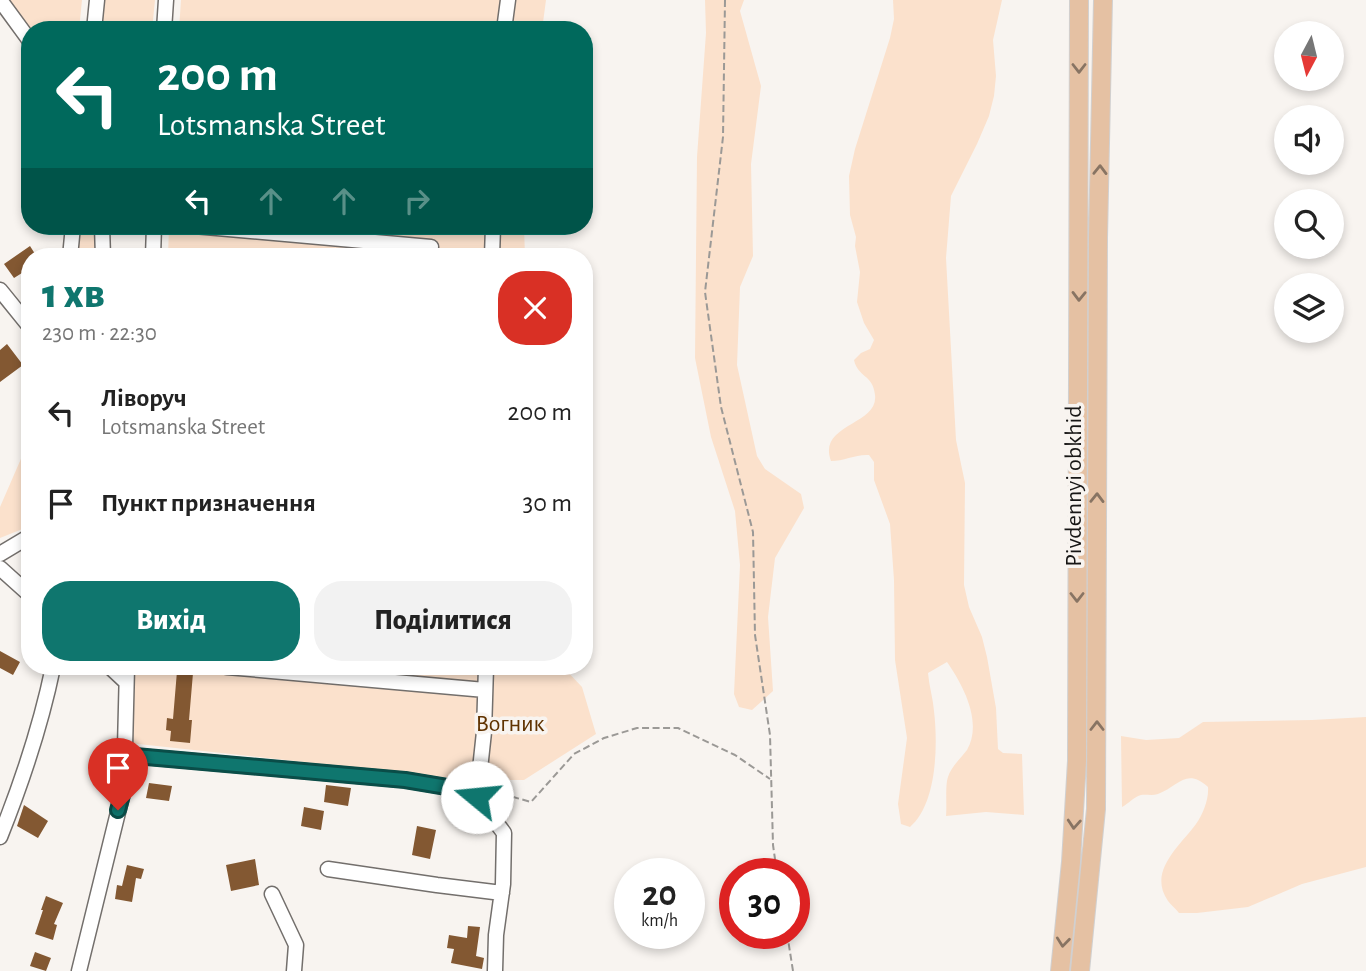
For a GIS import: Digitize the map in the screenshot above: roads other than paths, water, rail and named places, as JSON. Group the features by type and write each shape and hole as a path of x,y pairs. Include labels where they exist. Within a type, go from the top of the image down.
{"main road":[{"name":"Pivdennyi obkhid","path":"1060,971 1077,761 1079,0"},
{"name":"Pivdennyi obkhid","path":"1080,971 1096,809 1098,238 1103,0"}],"street":[{"path":"0,0 21,29"},
{"path":"95,21 97,0"},
{"path":"165,21 166,0"},
{"path":"505,21 508,0"},
{"path":"295,235 430,247"},
{"path":"0,290 21,316"},
{"path":"0,554 21,541"},
{"path":"0,568 21,587"},
{"path":"0,837 44,709 50,675"},
{"path":"79,971 124,788 127,675"},
{"path":"317,675 485,690"},
{"path":"486,675 478,792 503,833 502,893 496,935 495,971"},
{"path":"124,755 405,780 478,792"},
{"path":"328,869 502,893"},
{"path":"272,894 296,945 294,971"}],"park label":[{"name":"Вогник","path":"510,723"}]}
